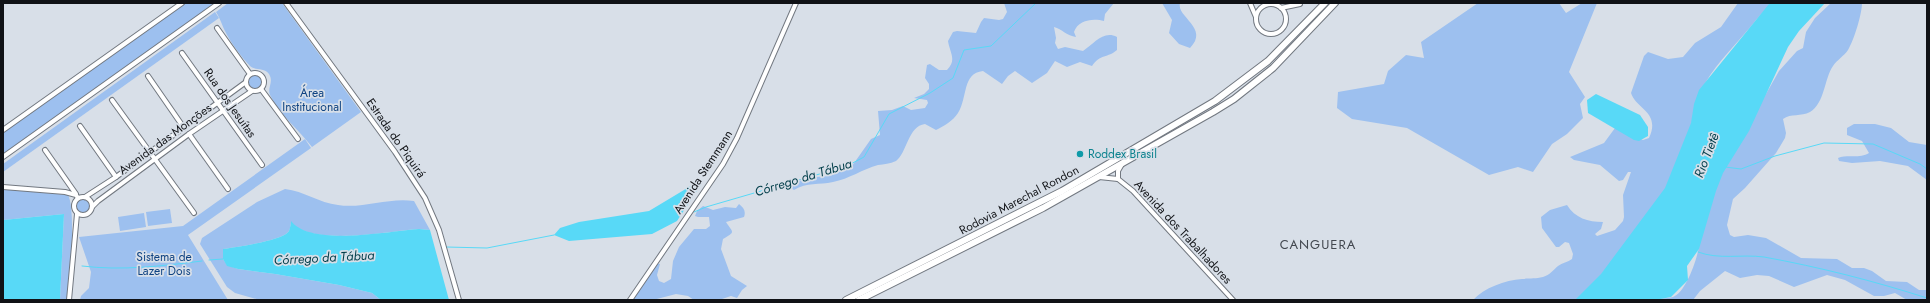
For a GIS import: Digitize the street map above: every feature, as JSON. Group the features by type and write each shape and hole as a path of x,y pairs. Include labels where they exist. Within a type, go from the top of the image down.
{"highway":[{"name":"Rodovia Marechal Rondon","path":"846,300 1062,191 1215,101 1268,61 1325,3"},
{"name":"Rodovia Marechal Rondon","path":"859,300 1043,208 1213,112 1255,83 1273,68 1335,3"}],"street":[{"path":"3,130 182,3"},
{"path":"3,158 219,3"},
{"name":"Estrada do Piquirá","path":"286,3 395,152 425,198 439,230 459,300"},
{"name":"Avenida Stemmann","path":"630,300 738,138 796,3"},
{"path":"1250,3 1259,28 1262,31 1272,34 1277,32 1284,26 1286,20 1281,8 1273,4 1266,4 1260,9 1256,18"},
{"path":"1281,8 1300,4"},
{"path":"217,28 250,74"},
{"name":"Rua dos Jesuítas","path":"182,53 262,165"},
{"path":"256,72 263,76 264,84 261,89 252,91 248,87 246,82 250,74 256,72"},
{"path":"148,76 184,128"},
{"name":"Avenida das Monções","path":"85,197 116,177 246,82"},
{"path":"261,89 298,139"},
{"name":"Avenida das Monções","path":"92,207 189,134 252,91"},
{"path":"112,100 194,213"},
{"path":"80,126 116,177"},
{"path":"189,134 228,189"},
{"path":"45,150 77,196"},
{"name":"Avenida dos Trabalhadores","path":"1118,179 1118,171 1122,164"},
{"name":"Avenida dos Trabalhadores","path":"1099,177 1118,179 1132,191 1233,300"},
{"path":"3,186 66,192 85,197 90,201 92,207 90,212 86,215 77,214"},
{"path":"69,300 77,214 73,205 77,196"}],"green space":[{"path":"186,3 215,3 3,155 3,133"},
{"name":"Área Institucional","path":"228,3 282,3 361,112 312,147 284,116 274,102 269,92 271,80 269,74 265,70 250,66 227,35 216,12"},
{"path":"1004,3 1114,3 1105,14 1104,21 1091,20 1082,22 1074,32 1076,37 1054,27 1056,38 1055,43 1058,49 1065,47 1083,51 1099,39 1107,35 1112,35 1117,37 1117,50 1101,58 1092,66 1080,62 1067,67 1055,61 1047,73 1032,83 1015,71 1008,76 1002,84 983,71 976,73 968,81 961,107 954,118 936,130 925,124 919,126 911,134 903,152 896,161 872,167 839,181 808,185 794,190 791,188 790,183 816,177 830,176 852,166 871,139 880,135 878,111 892,110 903,106 911,110 925,108 928,103 927,100 914,98 924,94 929,89 929,84 925,78 927,65 930,64 939,70 947,70 952,63 952,56 948,41 953,32 976,33 984,18 999,20 1003,19 1007,12"},
{"path":"1162,3 1180,3 1180,8 1195,29 1195,41 1190,48 1179,44 1169,33 1172,20"},
{"path":"1478,3 1559,3 1566,13 1582,3 1597,3 1569,72 1585,97 1580,104 1583,118 1567,134 1552,144 1533,172 1518,167 1489,175 1407,128 1352,119 1337,108 1338,92 1384,84 1388,71 1406,55 1424,58 1421,42"},
{"path":"1738,3 1774,3 1762,13 1716,67 1705,83 1701,91 1672,189 1580,300 1473,300 1489,288 1502,283 1537,278 1550,274 1560,265 1572,259 1573,254 1569,243 1565,242 1559,247 1556,247 1542,228 1541,217 1550,210 1567,205 1574,213 1582,218 1603,222 1601,229 1595,234 1597,236 1615,230 1623,221 1623,195 1631,172 1628,172 1623,180 1619,181 1600,165 1574,160 1570,157 1604,143 1615,128 1643,140 1649,138 1652,129 1650,117 1631,93 1644,56 1648,52 1668,59 1683,57 1695,43 1721,27"},
{"path":"1831,3 1862,3 1859,20 1850,46 1830,71 1819,103 1815,108 1810,112 1789,116 1783,119 1786,133 1785,138 1776,153 1745,188 1733,199 1727,225 1730,235 1734,237 1748,235 1766,238 1801,258 1837,259 1852,268 1864,268 1872,271 1886,281 1907,282 1919,290 1927,290 1927,300 1907,300 1895,293 1884,296 1874,296 1845,280 1827,275 1794,287 1769,276 1757,275 1740,278 1725,271 1700,291 1693,300 1638,300 1673,297 1683,288 1695,262 1700,238 1719,177 1779,71 1797,51 1803,48 1806,32 1815,18"},
{"path":"215,12 219,18 3,172 3,164"},
{"path":"252,75 258,75 262,79 262,85 258,89 252,89 248,85 248,79"},
{"path":"1854,124 1875,124 1891,128 1909,142 1927,145 1927,180 1908,166 1880,161 1852,163 1839,161 1838,158 1862,156 1869,153 1862,141 1847,135 1847,128"},
{"name":"Sistema de Lazer Dois","path":"305,139 311,148 188,235 228,300 80,300 81,296 89,288 91,272 79,237 183,226"},
{"path":"3,189 68,195 72,214 72,229 68,300 60,300 64,214 3,220"},
{"path":"285,189 299,192 331,204 347,206 357,206 395,200 414,201 430,230 419,229 351,236 332,236 315,234 301,230 291,222 289,231 285,235 278,238 223,249 223,259 227,265 238,269 339,285 372,293 381,300 260,300 235,293 227,287 200,244 202,238 257,202"},
{"path":"83,198 90,203 91,206 86,213 83,214 76,209 75,206 80,199"},
{"path":"739,204 744,210 744,217 726,222 732,230 732,233 723,239 721,249 731,276 747,286 742,290 737,298 731,296 719,300 694,300 688,296 676,294 653,300 630,300 650,271 650,266 653,263 660,264 657,275 659,281 664,283 671,279 673,261 679,247 694,229 706,229 710,226 709,217 695,216 697,211 703,206 713,210 725,207 736,208"},
{"path":"170,209 172,223 148,226 146,212"},
{"path":"144,213 146,227 120,231 118,217"}],"water":[{"name":"Rio Tietê","path":"1825,3 1799,31 1788,47 1749,131 1723,173 1716,191 1699,249 1687,266 1688,280 1671,297 1655,300 1575,300 1601,274 1665,188 1691,123 1694,104 1699,90 1769,4"},
{"path":"1596,94 1640,115 1648,127 1648,136 1639,141 1634,140 1588,113 1587,100"},
{"path":"699,181 702,183 677,221 652,234 569,241 554,235 560,228 579,222 649,211"},
{"path":"64,214 60,300 3,300 3,220"},
{"path":"291,221 301,229 315,234 351,236 419,229 430,230 449,300 381,300 372,293 339,285 227,266 223,259 223,249 278,238 285,235 289,231"}],"waterway":[{"name":"Córrego da Tábua","path":"694,212 706,207 847,166 864,157 889,114 930,93 953,78 964,50 991,46 1036,3"},
{"path":"1725,167 1741,169 1775,156 1824,143 1873,144 1920,164 1927,169"},
{"name":"Córrego da Tábua","path":"446,247 487,248 554,235"},
{"path":"1698,252 1714,256 1756,256 1805,265 1927,298"},
{"name":"Córrego da Tábua","path":"209,260 223,259"},
{"name":"Córrego da Tábua","path":"82,266 127,268 202,261"}],"place":[{"name":"Roddex Brasil","path":"1080,154"}],"district":[{"name":"CANGUERA","path":"1318,244"}]}
